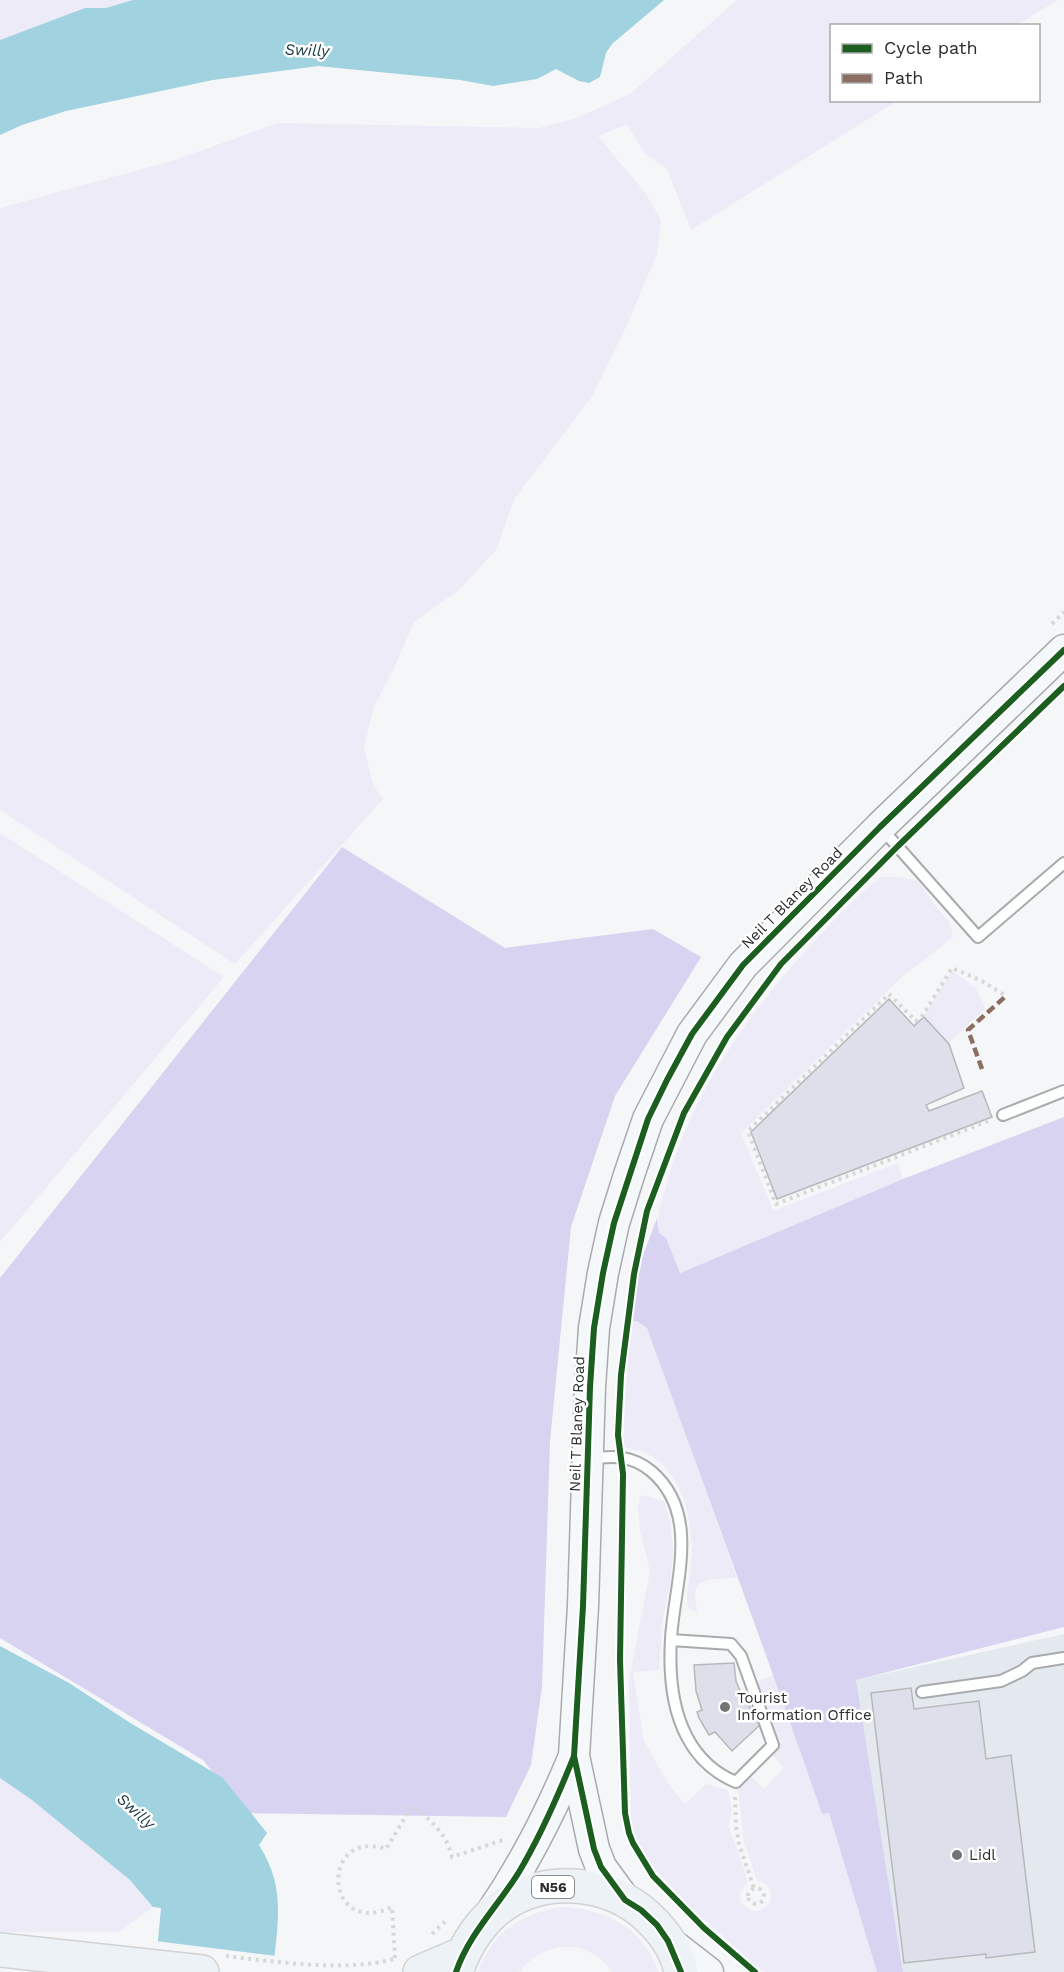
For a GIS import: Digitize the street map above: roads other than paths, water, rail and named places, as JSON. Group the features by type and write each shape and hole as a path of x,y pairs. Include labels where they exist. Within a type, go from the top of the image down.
{"main road":[{"name":"Neil T Blaney Road","path":"625,1900 602,1867 594,1850 574,1756 579,1694 594,1328 603,1273 617,1213 648,1119 692,1034 743,964 880,827 1056,639"},
{"name":"Neil T Blaney Road","path":"488,1918 534,1845 574,1756"},
{"name":"N56","path":"406,1962 459,1963 472,1937 503,1905 522,1895 562,1886 588,1887 606,1892 641,1910 657,1925 668,1941 681,1972"},
{"path":"668,1941 708,1972"},
{"path":"0,1950 202,1972"}],"lane":[{"path":"880,827 978,937 1064,863"},
{"path":"1003,1115 1064,1091"},
{"path":"588,1459 609,1456 624,1458 642,1465 657,1477 671,1495 678,1512 681,1532 681,1554 671,1640 673,1696 679,1721 691,1745 720,1776 736,1782 773,1744 741,1656 731,1644 671,1640"},
{"path":"922,1692 1001,1681 1022,1671 1032,1663 1064,1658"}],"water":[{"name":"Swilly","path":"133,0 664,0 612,44 606,53 600,77 589,83 579,81 556,69 537,79 493,86 460,80 318,66 213,80 66,111 22,125 0,135 0,40 85,8 106,8"},
{"name":"Swilly","path":"0,1646 69,1683 132,1724 223,1778 267,1833 259,1845 268,1861 277,1892 278,1922 273,1972 155,1972 161,1908 153,1907 130,1880 32,1800 0,1778"}],"place":[{"name":"Tourist Information Office","path":"725,1707"},
{"name":"Lidl","path":"957,1855"}]}
